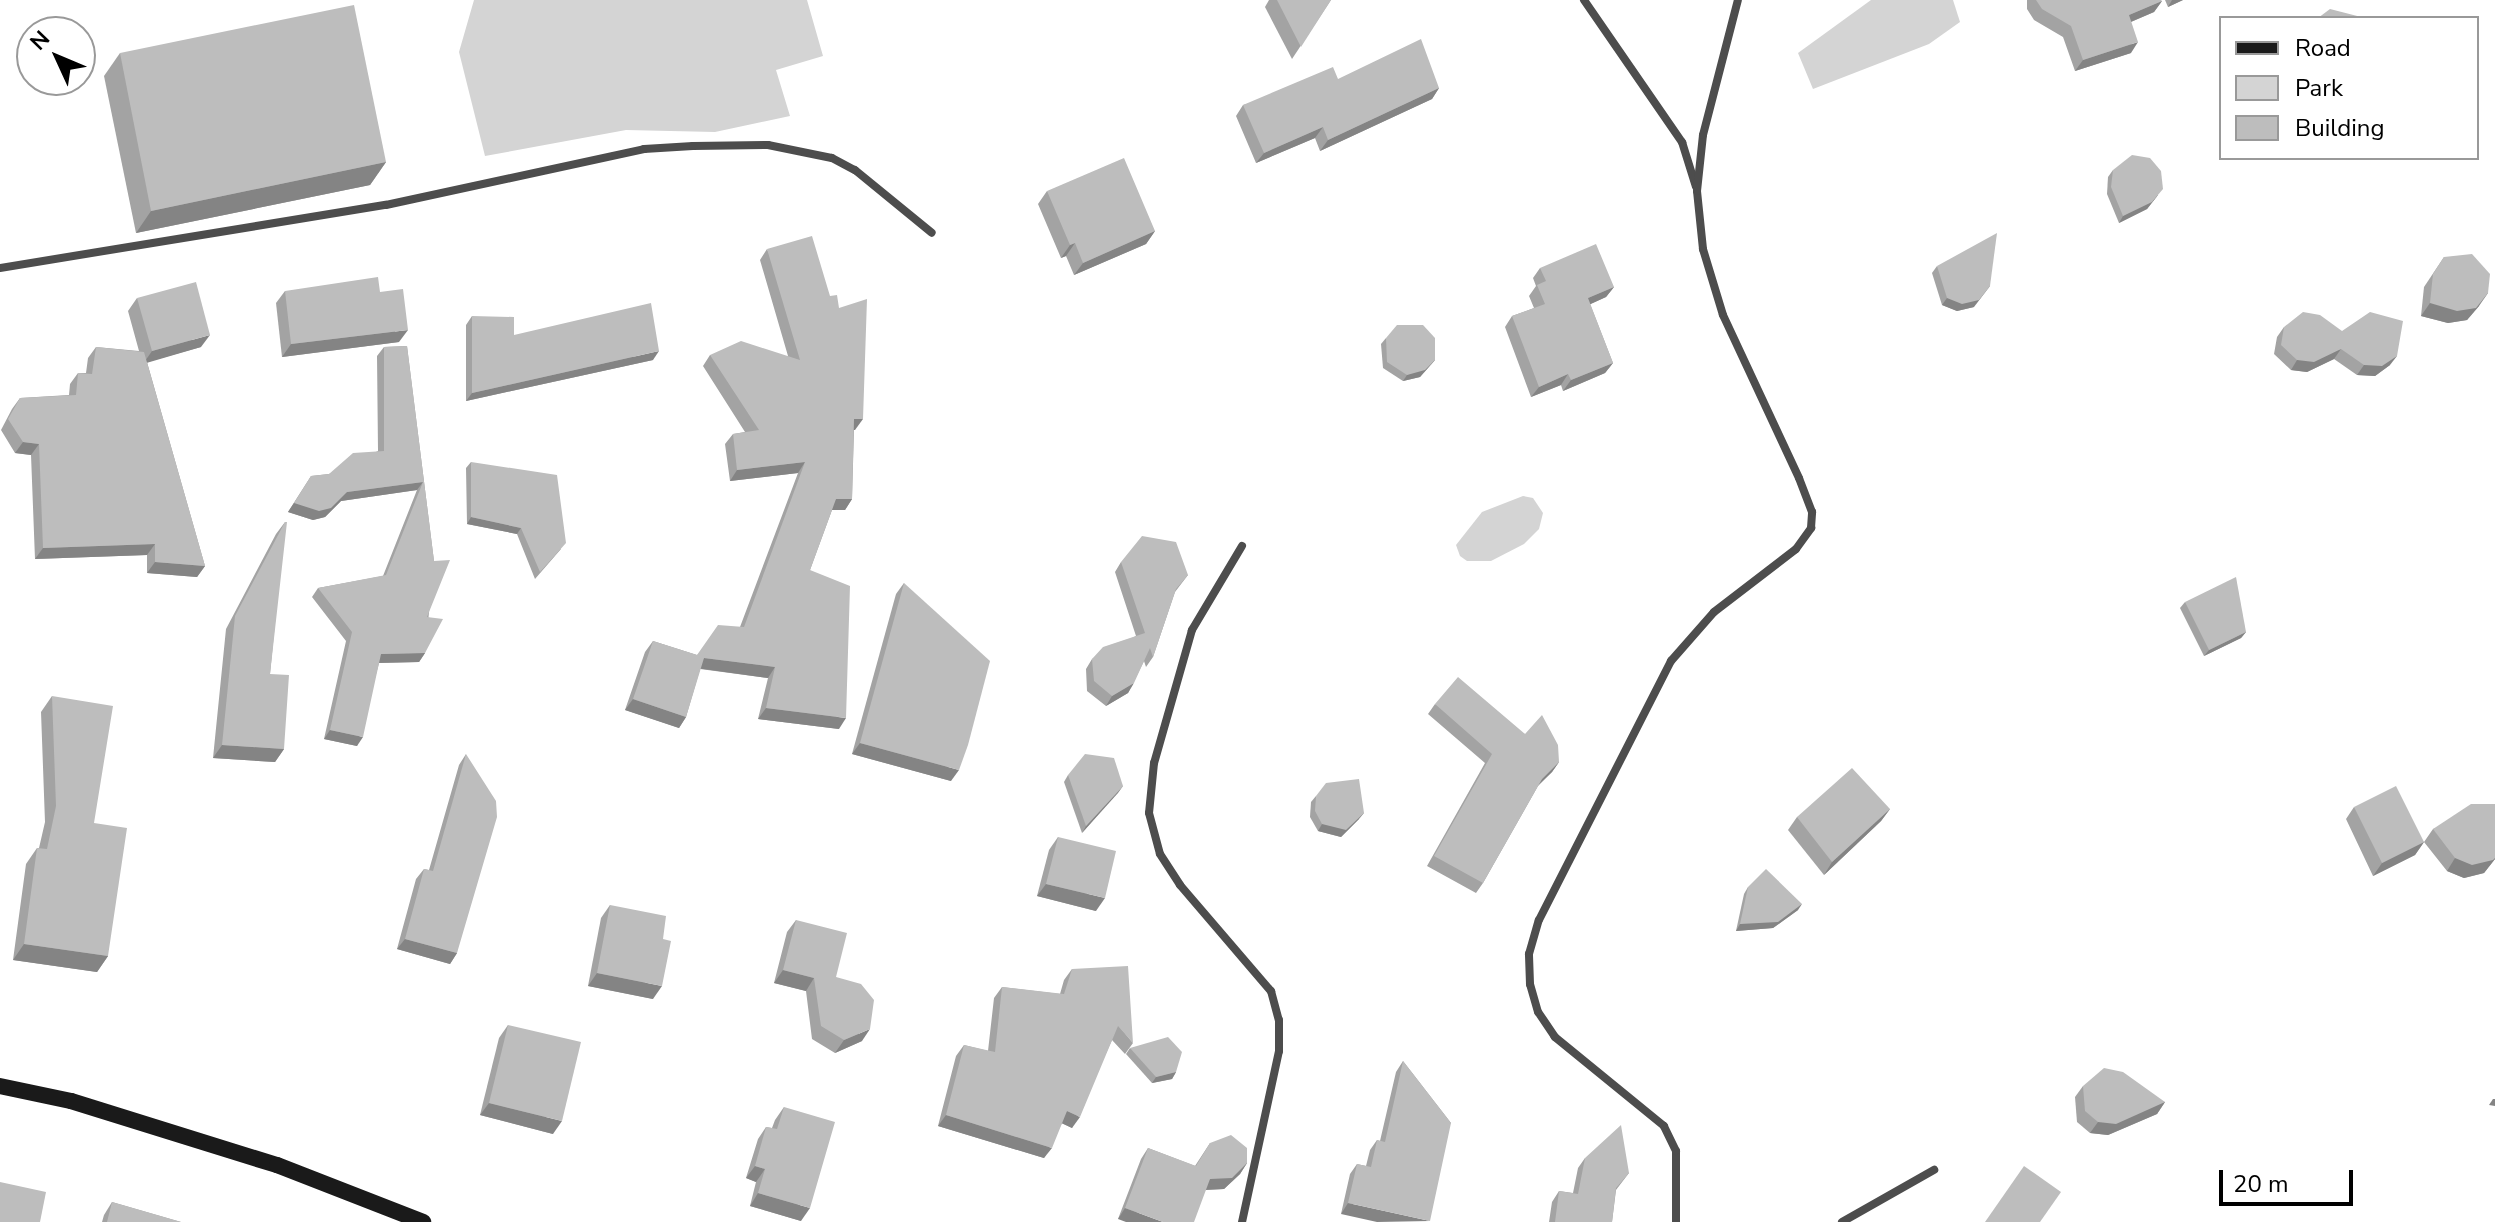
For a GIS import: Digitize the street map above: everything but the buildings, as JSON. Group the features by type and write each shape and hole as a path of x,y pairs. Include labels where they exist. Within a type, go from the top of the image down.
{"street":[{"path":"1584,0 1682,142 1697,191 1703,249 1723,315 1812,512 1811,528 1796,549 1714,612 1671,661 1539,920 1529,954 1530,984 1538,1012 1555,1037 1664,1126 1676,1151 1676,1222"},
{"path":"1697,191 1703,135 1738,0"},
{"path":"0,268 386,205 644,149 693,146 768,145 832,158 855,170 932,233"},
{"path":"1242,546 1192,630 1154,763 1149,813 1160,854 1180,885 1271,991 1279,1020 1279,1051 1242,1222"},
{"path":"0,1086 71,1101 277,1165 423,1222"},
{"path":"1842,1222 1934,1170"}],"green space":[{"path":"474,0 807,0 823,56 776,70 790,116 715,132 626,130 485,156 459,52"},
{"path":"1871,0 1953,0 1960,22 1929,44 1813,89 1798,53"},
{"path":"1523,496 1533,498 1543,513 1539,529 1524,544 1491,561 1467,561 1460,556 1456,545 1482,512"}]}
